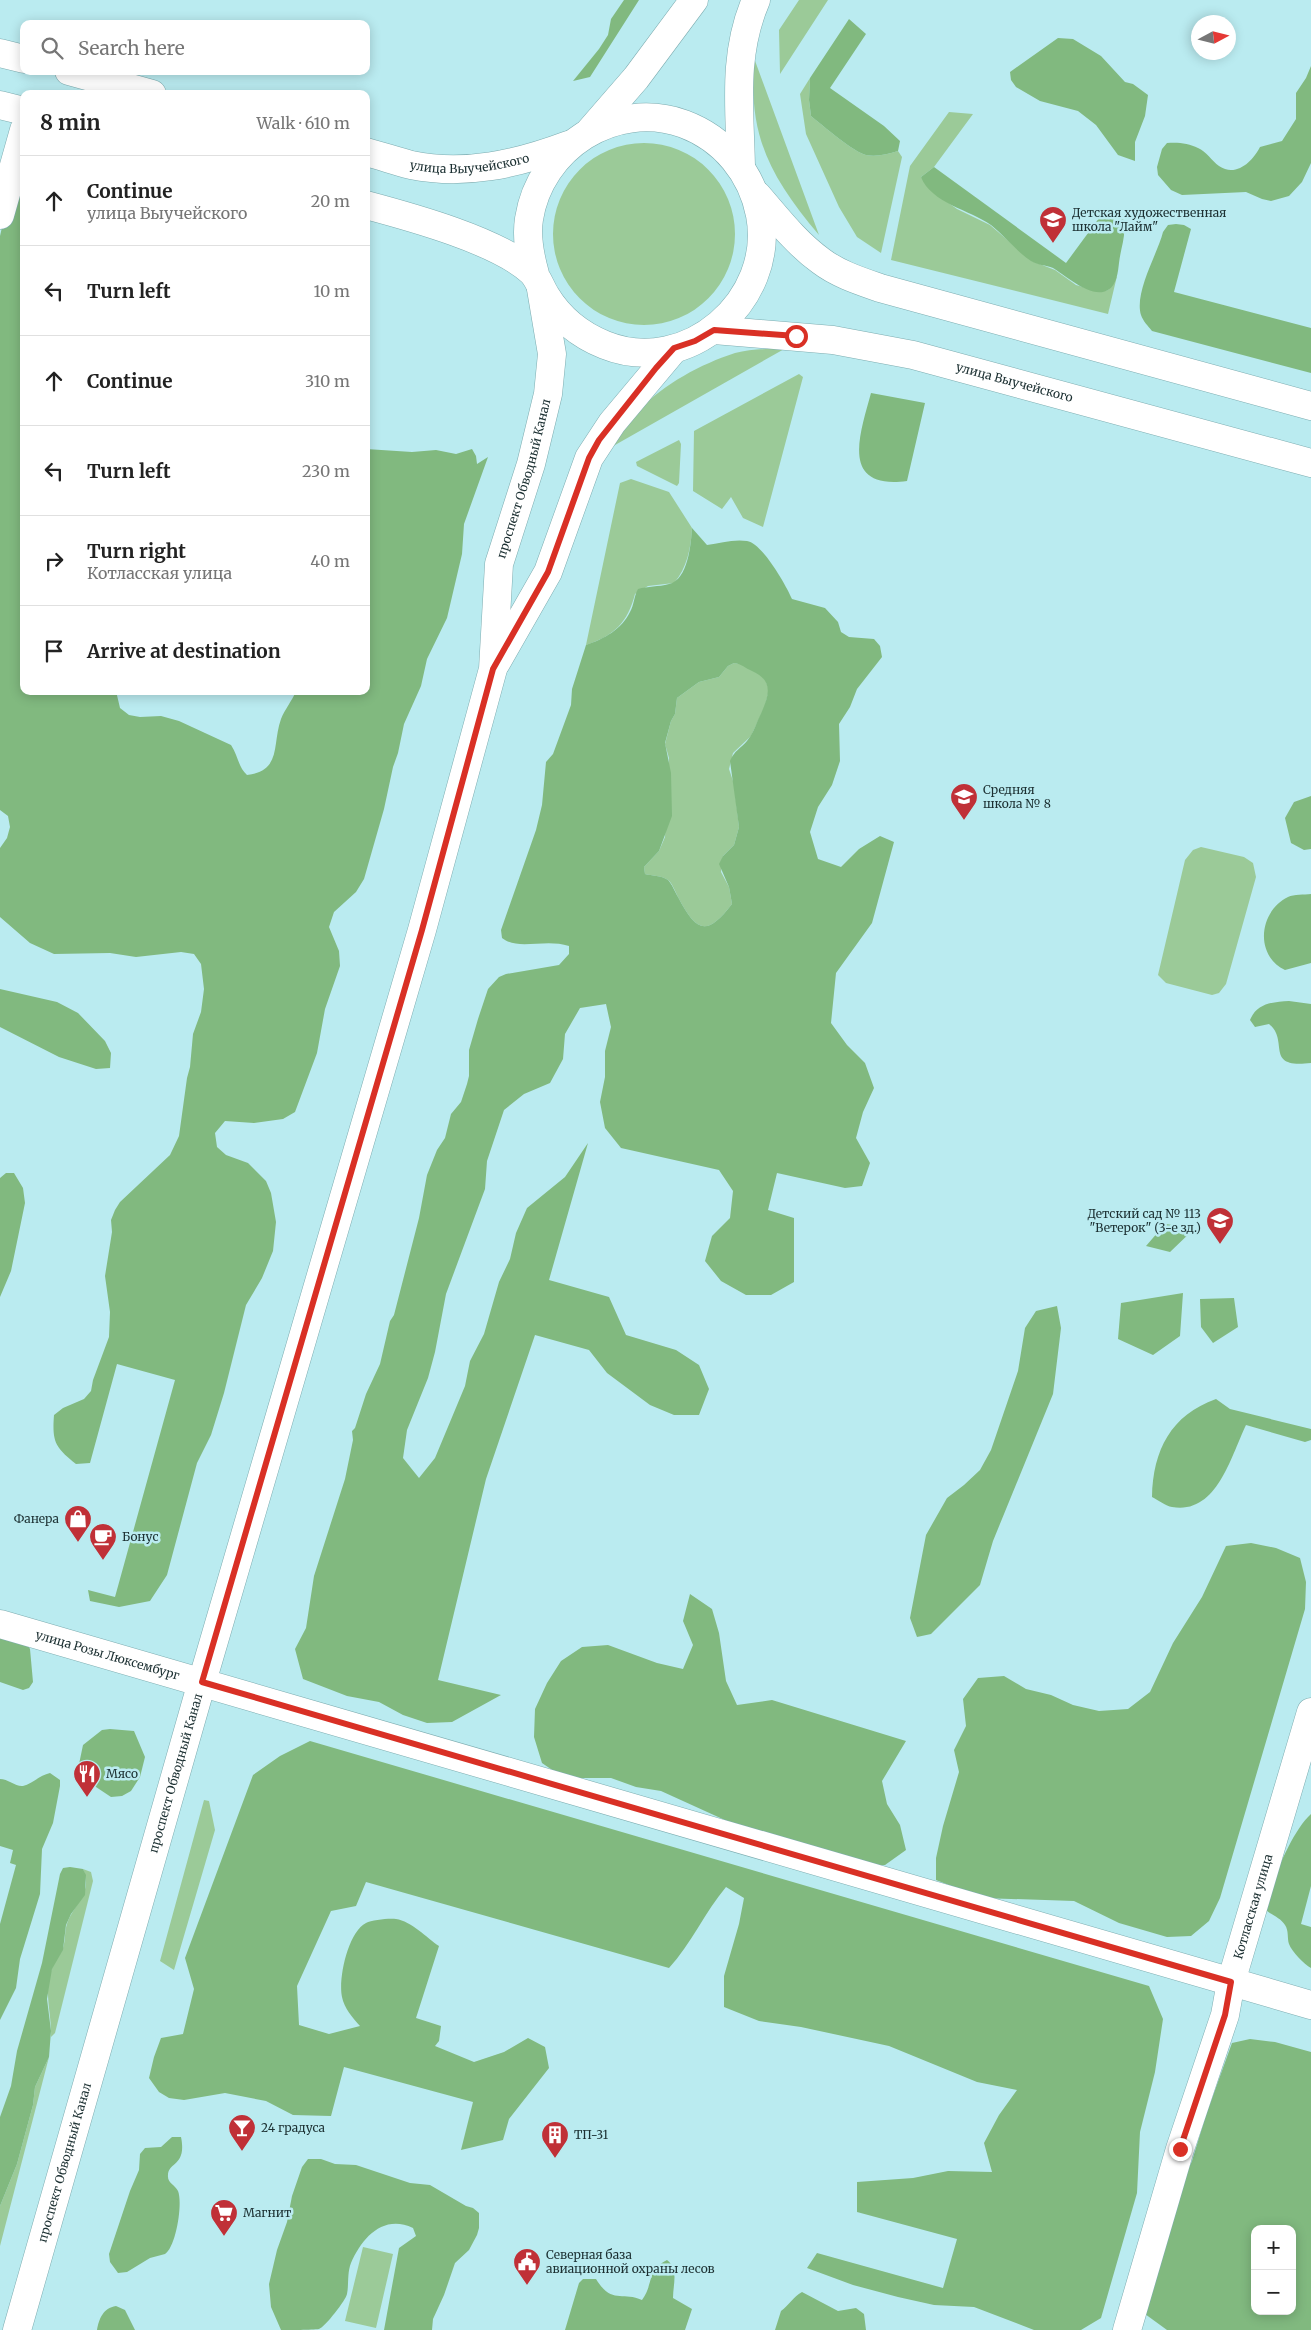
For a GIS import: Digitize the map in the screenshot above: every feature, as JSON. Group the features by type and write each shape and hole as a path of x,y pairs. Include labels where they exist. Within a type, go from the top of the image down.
{"main road":[{"name":"проспект Обводный Канал","path":"17,2330 202,1682 419,940 493,669 499,564 537,443 548,394 552,354 528,239 533,203 548,170 636,78 694,0"},
{"path":"756,0 743,38 738,65 741,168 754,192 791,235 821,262 850,278 880,288 1311,406"},
{"path":"0,53 20,58"},
{"path":"83,75 138,90"},
{"path":"0,105 20,110"},
{"name":"улица Выучейского","path":"370,153 411,165 450,170 508,164 531,158 614,122 633,118 653,118 679,123 714,140 741,168"},
{"path":"0,214 20,144"},
{"path":"370,206 488,245 538,281 553,307 568,324 587,337 607,346 629,351 652,352 674,348 695,341 714,330 736,309 745,296 757,268 762,237 761,222 754,192"},
{"name":"улица Выучейского","path":"714,330 833,340 913,355 1311,463"},
{"name":"проспект Обводный Канал","path":"493,669 548,572 589,458 612,423 674,348"},
{"name":"улица Розы Люксембург","path":"0,1624 1311,2005"},
{"name":"Котласская улица","path":"1127,2330 1180,2149 1225,2015 1231,1982 1311,1712"}],"green space":[{"path":"624,0 639,0 590,77 573,81 608,35 611,19"},
{"path":"799,0 828,0 780,74 779,30"},
{"path":"849,19 866,34 830,88 884,126 900,141 898,151 874,156 861,153 811,116 809,100 810,78"},
{"path":"1058,38 1073,39 1101,56 1125,82 1133,84 1148,95 1145,116 1135,142 1135,161 1118,155 1096,125 1078,111 1040,101 1016,87 1011,80 1010,72"},
{"path":"754,58 819,235 787,194 766,154 759,133 755,111 753,86"},
{"path":"1311,66 1311,163 1302,182 1289,196 1271,201 1246,192 1182,195 1171,190 1158,175 1157,167 1162,149 1167,143 1183,143 1194,146 1204,151 1219,166 1232,170 1238,169 1253,158 1260,147 1282,141 1296,119 1296,93"},
{"path":"810,78 809,100 811,116 861,153 874,156 898,151 902,157 881,253 857,237 839,207 806,134 800,94"},
{"path":"949,112 973,114 934,167 921,177 943,199 957,209 990,225 1032,261 1055,270 1076,285 1100,292 1108,290 1117,276 1108,314 891,260 910,166"},
{"path":"653,143 679,149 709,169 729,199 734,216 734,252 729,269 709,299 687,315 671,322 635,325 617,322 601,315 586,305 573,292 563,277 556,261 553,225 556,207 563,191 573,176 586,163 601,153 617,146"},
{"path":"934,167 1066,263 1105,210 1115,210 1122,214 1124,233 1117,274 1111,288 1102,292 1094,292 1079,285 1053,268 1031,261 991,225 942,200 933,193 921,177"},
{"path":"20,187 20,695 117,695 120,708 129,715 140,717 161,716 179,721 231,745 247,775 266,768 274,755 281,719 294,695 370,695 370,449 412,452 436,450 456,454 472,449 476,456 477,464 488,457 464,524 462,554 447,618 427,659 421,686 404,724 384,809 364,879 356,892 334,912 329,927 339,951 340,966 325,1009 317,1053 295,1112 283,1119 254,1123 225,1121 215,1133 217,1147 226,1155 248,1163 266,1181 271,1193 276,1222 273,1251 262,1278 246,1305 224,1393 211,1435 197,1463 167,1575 150,1601 119,1607 90,1601 88,1590 115,1597 175,1380 117,1364 90,1463 76,1464 59,1448 54,1432 54,1415 63,1408 84,1399 91,1391 93,1380 109,1337 110,1312 105,1276 112,1232 111,1220 120,1202 170,1155 179,1136 190,1067 193,1034 201,1012 204,989 201,964 194,954 181,952 136,957 110,953 54,954 30,943 0,917 0,848 7,838 10,827 8,816 0,810 0,236 3,223"},
{"path":"1168,225 1184,225 1191,229 1174,292 1311,328 1311,373 1152,331 1141,315 1141,295 1163,232"},
{"path":"786,348 608,449 639,410 671,383 696,369 735,353"},
{"path":"799,374 803,377 763,527 743,518 731,497 722,509 693,491 694,431"},
{"path":"871,393 925,403 907,481 885,481 871,477 863,468 859,456 860,441 862,425"},
{"path":"679,440 681,444 679,483 677,486 637,466 636,462"},
{"path":"631,479 669,492 692,528 688,557 674,583 648,586 635,594 628,613 618,627 604,637 586,645 620,483"},
{"path":"692,528 707,545 737,540 753,543 773,566 792,599 825,608 838,622 841,632 849,637 874,639 880,646 882,657 857,689 850,707 839,724 840,761 832,785 818,807 810,832 818,859 841,867 859,849 880,836 894,842 872,923 836,973 831,1023 847,1045 865,1063 874,1088 863,1112 856,1138 870,1163 862,1186 845,1188 777,1173 768,1210 794,1218 794,1282 771,1295 746,1295 721,1281 705,1261 712,1236 730,1218 733,1191 719,1170 621,1148 605,1128 600,1102 605,1077 605,1051 611,1027 606,1004 580,1008 565,1034 563,1059 550,1083 524,1094 504,1110 487,1161 485,1189 446,1294 435,1352 428,1378 407,1430 403,1458 419,1478 435,1458 465,1386 470,1361 484,1334 499,1282 510,1259 516,1233 527,1208 565,1177 588,1143 549,1280 609,1297 626,1335 676,1350 699,1365 709,1389 699,1415 674,1415 650,1405 607,1373 589,1350 535,1335 486,1479 438,1680 501,1695 452,1722 427,1723 403,1715 379,1702 347,1696 303,1679 295,1649 306,1628 314,1576 345,1479 353,1440 352,1431 355,1428 366,1394 380,1364 390,1321 394,1315 419,1218 427,1175 437,1150 445,1138 451,1114 461,1102 467,1084 469,1076 469,1050 488,989 499,977 506,974 559,965 569,954 569,946 560,944 516,944 508,942 502,938 501,930 536,830 542,805 546,762 553,754 571,705 572,689 586,645 606,636 627,618 638,589 669,584 680,576 689,552","holes":["734,663 760,675 765,680 768,692 767,699 752,734 730,761 739,827 734,845 723,856 719,864 729,887 732,904 715,922 708,926 702,926 690,917 668,880 659,876 645,874 644,867 659,851 672,816 671,773 665,743 675,714 677,698 699,682 719,677 728,666"]},
{"path":"734,663 741,664 761,675 766,681 769,690 765,706 751,736 733,753 729,769 734,784 739,827 734,845 723,856 721,872 729,887 732,904 715,922 708,926 702,926 690,917 669,881 662,877 645,874 644,867 659,851 665,837 669,758 665,744 671,721 675,714 677,698 699,682 719,677 728,666"},
{"path":"1311,796 1311,849 1304,850 1291,843 1285,818 1294,802"},
{"path":"1201,847 1244,857 1253,863 1256,877 1226,984 1219,993 1212,995 1166,983 1158,975 1185,860 1193,850"},
{"path":"1311,894 1311,963 1285,970 1275,963 1269,955 1265,945 1266,923 1278,904 1288,897"},
{"path":"0,989 57,1002 78,1013 105,1041 111,1053 110,1068 96,1069 59,1057 0,1027"},
{"path":"1289,1001 1311,1004 1311,1063 1296,1064 1287,1062 1282,1058 1278,1038 1269,1024 1255,1027 1250,1020 1257,1010 1266,1004"},
{"path":"6,1173 14,1173 23,1188 25,1203 11,1271 0,1297 0,1178"},
{"path":"1165,1224 1195,1228 1170,1252 1146,1246"},
{"path":"1183,1293 1180,1336 1153,1355 1118,1339 1121,1303"},
{"path":"1234,1298 1238,1327 1213,1343 1201,1327 1200,1299"},
{"path":"1057,1306 1061,1328 1053,1394 993,1541 980,1585 931,1634 917,1637 910,1618 926,1535 947,1498 980,1470 991,1450 1018,1371 1025,1328 1036,1311"},
{"path":"1216,1399 1230,1409 1311,1429 1311,1440 1305,1442 1246,1425 1220,1481 1211,1493 1200,1502 1187,1507 1172,1507 1152,1497 1156,1464 1167,1436 1187,1414"},
{"path":"1251,1543 1276,1548 1300,1558 1306,1582 1305,1609 1220,1898 1209,1921 1191,1936 1167,1937 1119,1923 1074,1901 982,1898 936,1880 936,1858 943,1826 959,1772 954,1750 966,1726 963,1699 978,1678 1004,1676 1026,1689 1051,1695 1073,1705 1099,1711 1128,1709 1150,1692 1173,1643 1202,1597 1226,1546"},
{"path":"690,1594 712,1609 719,1633 726,1681 737,1705 772,1700 906,1741 882,1781 887,1804 900,1825 906,1850 885,1865 858,1866 760,1836 661,1791 636,1787 611,1778 564,1778 542,1763 534,1737 535,1709 547,1683 561,1661 582,1647 608,1645 657,1663 683,1669 693,1645 683,1621"},
{"path":"0,1632 27,1644 30,1649 33,1682 29,1688 23,1690 0,1682"},
{"path":"102,1730 134,1731 145,1757 140,1777 131,1791 122,1796 111,1797 81,1777 78,1769 83,1745"},
{"path":"310,1741 1149,1986 1163,2019 1155,2072 1140,2132 1137,2193 1101,2318 1081,2330 1034,2330 974,2307 934,2305 898,2297 853,2285 807,2268 817,2253 943,2288 957,2239 857,2212 857,2182 913,2178 948,2171 992,2172 984,2143 999,2115 1017,2090 977,2082 889,2046 801,2027 759,2021 724,2007 724,1976 739,1924 744,1898 726,1887 669,1968 366,1882 356,1906 331,1911 297,1986 299,2025 329,2034 360,2026 347,2009 342,1997 343,1968 349,1946 354,1936 366,1923 393,1919 402,1920 419,1930 439,1946 416,2018 441,2026 439,2041 435,2046 474,2062 504,2052 528,2038 545,2047 549,2068 509,2119 503,2140 461,2150 473,2102 344,2067 331,2116 293,2115 266,2101 225,2093 184,2100 169,2098 159,2092 149,2078 154,2057 161,2038 183,2034 194,1989 185,1958 253,1775 280,1756"},
{"path":"50,1773 60,1780 60,1786 53,1823 42,1849 40,1894 20,1959 16,1988 0,2020 0,1924 16,1865 10,1863 13,1850 0,1846 0,1779 23,1786"},
{"path":"204,1800 209,1801 215,1830 174,1970 160,1961"},
{"path":"1311,1814 1311,1886 1301,1924 1311,1927 1311,1968 1299,1958 1291,1947 1283,1922 1264,1908 1289,1845"},
{"path":"63,1868 83,1869 86,1875 85,1895 71,1914 66,1925 63,1950 52,1969 47,1999 51,2031 49,2057 35,2087 33,2105 17,2164 0,2206 0,2117 11,2086 17,2051 42,1963 60,1874"},
{"path":"83,1869 91,1872 93,1881 55,2033 51,2037 48,1994 49,1977 53,1965 63,1948 68,1921 85,1890 86,1877"},
{"path":"1250,2039 1275,2042 1311,2052 1311,2330 1167,2330 1145,2314 1173,2202 1192,2161 1206,2115 1232,2043"},
{"path":"49,2057 0,2246 0,2206 17,2164 33,2105 35,2087"},
{"path":"172,2137 181,2137 182,2153 168,2175 169,2180 178,2191 180,2205 178,2224 172,2243 165,2254 150,2258 127,2272 118,2273 110,2262 109,2254 139,2170 140,2154 145,2148 161,2147"},
{"path":"308,2159 321,2159 335,2164 356,2165 410,2183 430,2185 479,2213 477,2235 469,2250 455,2263 433,2319 432,2330 384,2330 399,2248 416,2236 413,2228 402,2224 392,2224 383,2226 375,2231 361,2245 351,2263 346,2297 326,2324 319,2329 281,2330 271,2307 269,2284 277,2250 287,2222 292,2196 302,2167"},
{"path":"363,2247 393,2254 376,2328 345,2321"},
{"path":"667,2260 674,2272 673,2298 692,2309 685,2330 565,2330 579,2283 583,2279 596,2279 612,2295 642,2300 653,2273 660,2264"},
{"path":"802,2292 838,2311 856,2308 864,2314 866,2330 775,2330 781,2311"},
{"path":"116,2306 125,2310 135,2330 97,2330 102,2315 108,2309"}],"place":[{"name":"Детская художественная школа \"Лайм\"","path":"1053,244"},
{"name":"Средняя школа № 8","path":"964,821"},
{"name":"Детский сад № 113 \"Ветерок\" (3-е зд.)","path":"1220,1245"},
{"name":"Фанера","path":"78,1543"},
{"name":"Бонус","path":"103,1561"},
{"name":"Мясо","path":"87,1798"},
{"name":"24 градуса","path":"242,2152"},
{"name":"ТП-31","path":"555,2159"},
{"name":"Магнит","path":"224,2237"},
{"name":"Северная база авиационной охраны лесов","path":"527,2286"}],"route":[{"path":"796,336 714,330 695,341 674,348 599,440 589,458 548,572 493,669 422,930 202,1682 1231,1982 1225,2015 1180,2149"}]}
